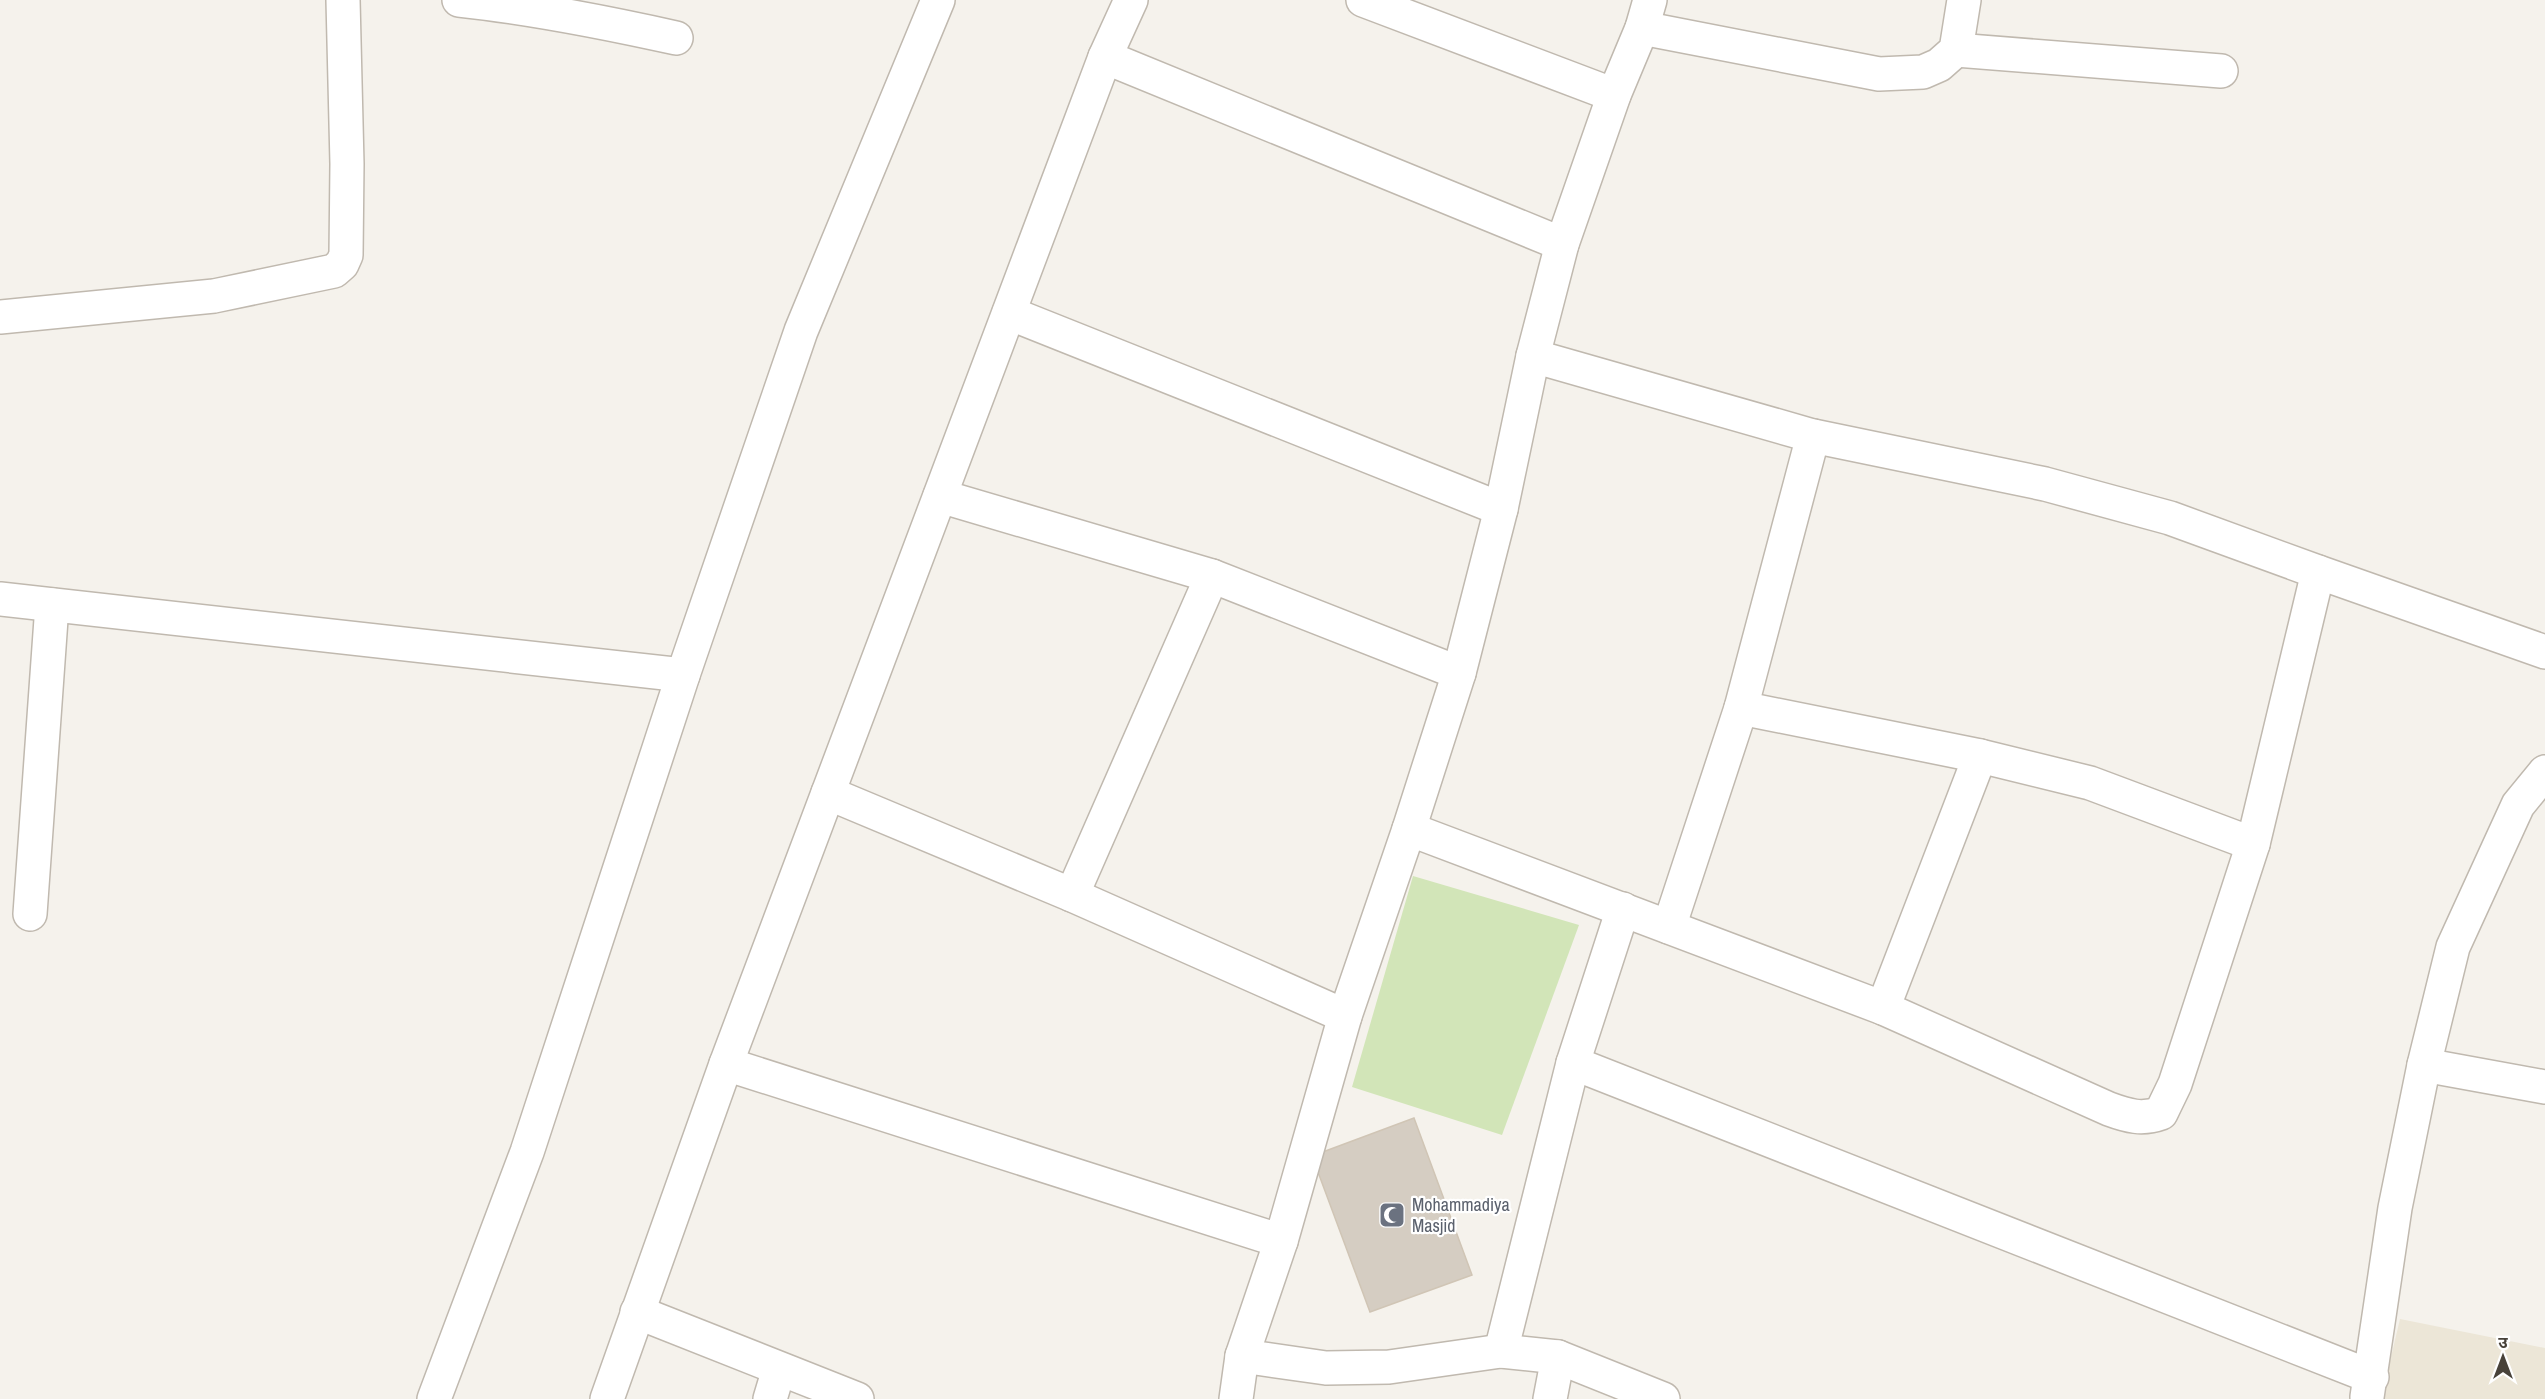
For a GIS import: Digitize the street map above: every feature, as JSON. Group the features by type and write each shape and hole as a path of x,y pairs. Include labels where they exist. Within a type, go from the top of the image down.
{"street":[{"path":"0,317 214,296 334,271 342,264 346,255 347,176 343,0"},
{"path":"459,0 571,15 676,38"},
{"path":"434,1399 527,1152 682,675 801,331 938,0"},
{"path":"607,1399 726,1064 1105,57 1131,0"},
{"path":"1363,0 1614,95"},
{"path":"1236,1399 1242,1356 1281,1241 1345,1016 1459,673 1501,509 1533,356 1562,244 1614,95 1646,14 1879,74 1923,72 1939,65 1956,50 1964,0"},
{"path":"1956,50 2221,71"},
{"path":"1105,57 1562,244"},
{"path":"1009,313 1501,509"},
{"path":"1533,356 1813,436 2057,487 2170,518 2545,652"},
{"path":"1669,927 1741,708 1813,436"},
{"path":"940,496 1212,576 1459,673"},
{"path":"1409,829 1883,1008 2109,1109 2131,1117 2149,1118 2161,1113 2175,1084 2253,844 2318,572"},
{"path":"1072,895 1212,576"},
{"path":"0,599 682,675"},
{"path":"30,914 52,605"},
{"path":"1741,708 1980,756 2090,783 2253,844"},
{"path":"1883,1008 1980,756"},
{"path":"1573,1064 2369,1388 2395,1208 2424,1065 2453,948 2518,805 2545,772"},
{"path":"828,793 1072,895 1345,1016"},
{"path":"1501,1351 1573,1064 1623,909"},
{"path":"726,1064 1281,1241"},
{"path":"2424,1065 2545,1087"},
{"path":"637,1312 774,1384 857,1399"},
{"path":"1242,1356 1326,1368 1389,1367 1501,1351 1558,1357 1664,1399"},
{"path":"1550,1399 1558,1357"}],"shaded area":[{"path":"2400,1319 2545,1348 2545,1399 2381,1399"}],"green space":[{"path":"1413,876 1579,925 1502,1135 1352,1087"}],"building":[{"name":"Mohammadiya Masjid","path":"1414,1118 1472,1275 1370,1312 1312,1156"}],"place":[{"name":"Mohammadiya Masjid","path":"1392,1215"}]}
